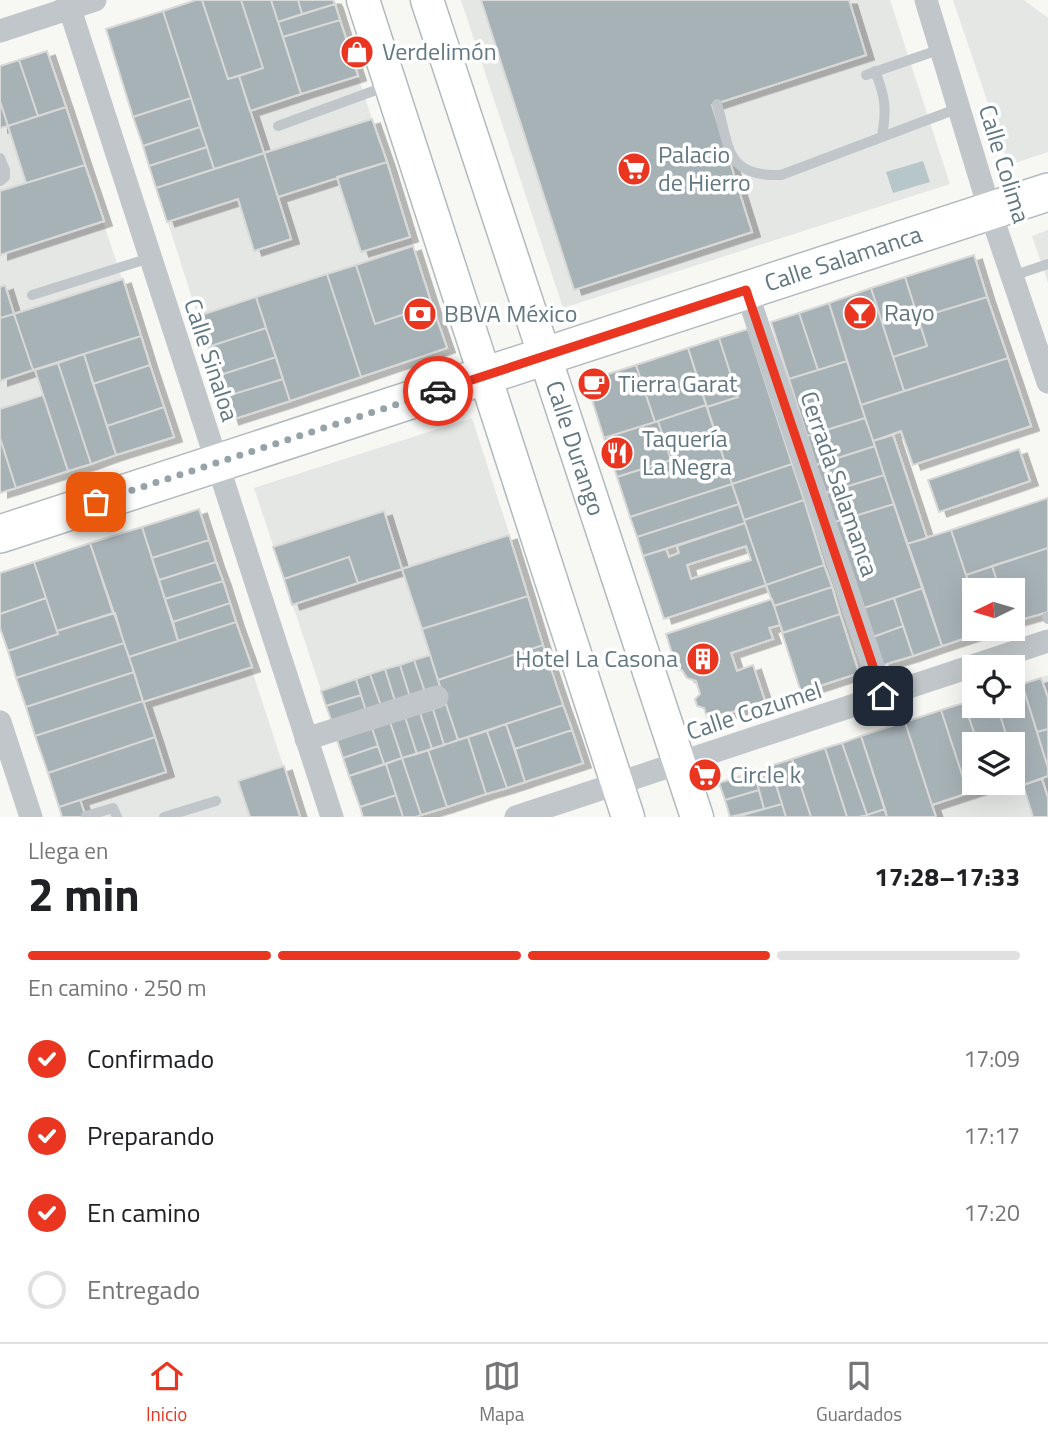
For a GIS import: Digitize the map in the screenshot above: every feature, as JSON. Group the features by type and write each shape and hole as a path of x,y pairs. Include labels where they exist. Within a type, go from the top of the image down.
{"main road":[{"path":"363,0 628,817"},
{"name":"Calle Durango","path":"427,0 697,817"},
{"name":"Calle Salamanca","path":"0,534 1048,192"}],"street":[{"path":"0,31 68,4 94,0"},
{"name":"Calle Colima","path":"926,0 990,211 1048,382"},
{"name":"Calle Sinaloa","path":"68,4 332,817"},
{"name":"Cerrada Salamanca","path":"746,290 883,696"},
{"name":"Calle Cozumel","path":"516,817 1048,641"},
{"path":"306,739 437,697"},
{"path":"0,722 31,817"}],"lane":[{"path":"882,136 885,97 870,73 941,49"},
{"path":"278,125 391,85"},
{"path":"717,104 732,155 739,166 764,176 781,175 959,108"},
{"path":"0,158 5,170 5,177 0,181"},
{"path":"32,295 150,258"},
{"path":"1012,276 1048,264"},
{"path":"164,817 216,801"},
{"path":"86,816 113,808 117,817"}],"shaded area":[{"path":"196,0 333,0 447,348 231,420 106,29"},
{"name":"Palacio de Hierro","path":"461,0 890,0 950,184 563,308"},
{"path":"953,0 1024,0 1048,18 1048,152 1009,165"},
{"path":"47,51 174,437 0,493 0,66"},
{"path":"923,161 930,182 893,193 886,172"},
{"path":"1048,230 1048,283 1032,236"},
{"path":"472,418 583,763 416,817 363,817 254,488"},
{"path":"199,509 300,817 62,817 0,628 0,573"},
{"path":"1048,675 1048,729 1037,732 1048,768 1048,817 936,817 905,722 962,703 962,718 1025,718 1025,683"}],"building":[{"path":"202,0 228,79 239,76 264,153 214,169 163,11"},
{"path":"202,0 241,0 263,68 228,79"},
{"path":"241,0 271,0 301,94 250,111 239,76 263,68"},
{"path":"271,0 298,0 302,14 278,22"},
{"path":"298,0 333,0 335,4 302,14"},
{"name":"Palacio de Hierro","path":"481,0 849,0 866,55 712,105 752,232 574,290"},
{"path":"335,4 340,20 283,37 278,22"},
{"path":"163,11 191,98 133,117 106,29"},
{"path":"340,20 358,76 301,94 283,37"},
{"path":"47,51 66,107 38,116 19,60"},
{"path":"19,60 38,116 8,126 0,101 0,66"},
{"path":"191,98 200,127 143,146 133,117"},
{"path":"0,101 8,126 0,128"},
{"path":"66,107 85,165 26,183 8,126"},
{"path":"372,119 387,162 278,197 264,153"},
{"path":"200,127 207,147 149,166 143,146"},
{"path":"207,147 214,169 156,188 149,166"},
{"path":"264,153 291,239 254,251 238,199 167,222 156,188"},
{"path":"387,162 410,237 361,252 337,177"},
{"path":"85,165 104,221 0,255 0,191"},
{"path":"413,246 432,305 375,324 356,265"},
{"path":"974,255 987,297 918,318 905,277"},
{"name":"BBVA México","path":"356,265 375,324 432,305 447,348 361,377 327,274"},
{"path":"327,274 361,377 290,401 256,297"},
{"path":"905,277 927,346 893,357 871,288"},
{"path":"123,279 141,336 33,370 14,314"},
{"path":"5,285 14,314 0,318 0,287"},
{"path":"871,288 904,391 861,405 829,303"},
{"path":"256,297 266,328 208,347 198,316"},
{"path":"987,297 1008,358 904,391 893,357 927,346 918,318"},
{"path":"829,303 847,361 818,370 799,313"},
{"path":"799,313 818,370 789,379 771,322"},
{"path":"14,314 33,370 0,381 0,318"},
{"path":"266,328 276,357 217,376 208,347"},
{"path":"748,329 792,464 732,484 707,407 738,397 719,338"},
{"path":"141,336 150,365 93,384 84,354"},
{"path":"719,338 738,397 707,407 688,348"},
{"path":"688,348 706,405 655,422 636,365"},
{"path":"84,354 116,455 91,464 58,363"},
{"path":"276,357 283,379 224,397 217,376"},
{"path":"1008,358 1031,426 913,465 901,431 873,441 861,405"},
{"path":"847,361 865,418 807,436 789,379"},
{"path":"58,363 91,464 68,471 35,370"},
{"path":"150,365 164,407 107,426 93,384"},
{"path":"636,365 655,422 604,438 586,381"},
{"path":"283,379 290,401 231,420 224,397"},
{"path":"43,395 68,471 16,488 0,438 0,409"},
{"path":"706,405 732,484 630,517 617,477 671,460 658,421"},
{"path":"164,407 174,437 116,455 107,426"},
{"path":"865,418 875,446 816,465 807,436"},
{"path":"658,421 671,460 617,477 604,438"},
{"path":"893,435 927,538 907,544 873,441"},
{"path":"0,444 16,488 0,493"},
{"path":"875,446 884,475 826,493 816,465"},
{"path":"1019,449 1030,481 939,512 928,480"},
{"path":"792,464 804,500 744,520 732,484"},
{"path":"884,475 894,504 835,522 826,493"},
{"path":"732,484 739,504 637,537 630,517"},
{"path":"1048,498 1048,548 966,575 951,530"},
{"path":"804,500 824,565 766,585 744,520"},
{"path":"739,504 745,523 643,556 637,537"},
{"path":"894,504 923,588 864,608 835,522"},
{"path":"199,509 209,540 152,558 142,527"},
{"path":"384,511 402,569 358,583 349,557 284,579 273,547"},
{"path":"745,523 766,585 664,619 643,556 666,549 669,557 679,553 677,546","holes":["746,546 751,560 691,579 687,565"]},
{"path":"142,527 178,641 129,657 90,543"},
{"path":"951,530 967,578 962,578 962,639 942,646 907,544"},
{"path":"509,535 528,596 422,629 402,569"},
{"path":"209,540 216,562 159,580 152,558"},
{"path":"90,543 113,613 57,631 34,562"},
{"path":"1048,548 1048,612 1026,618 1026,578 996,578 992,566"},
{"path":"349,557 358,583 292,605 284,579"},
{"path":"34,562 46,598 0,614 0,573"},
{"path":"216,562 223,581 165,599 159,580"},
{"path":"824,565 832,587 774,606 766,585"},
{"path":"992,566 996,578 967,578 966,575"},
{"path":"223,581 230,603 173,622 165,599"},
{"path":"832,587 840,614 783,633 774,606"},
{"path":"923,588 942,646 913,656 894,598"},
{"path":"528,596 543,645 438,680 422,629"},
{"path":"46,598 58,634 8,651 0,628 0,614"},
{"path":"894,598 903,626 873,637 864,608"},
{"name":"Hotel La Casona","path":"772,599 780,625 769,628 773,639 731,653 737,671 753,665 765,701 708,720 704,708 697,706 695,699 700,694 696,681 687,678 682,670 677,670 666,634"},
{"path":"230,603 236,622 178,641 173,622"},
{"path":"115,613 124,643 16,678 8,651 58,634 57,631"},
{"path":"840,614 859,673 801,692 782,633"},
{"path":"236,622 252,667 143,702 129,657"},
{"path":"903,626 913,656 883,665 873,637"},
{"path":"124,643 134,672 26,707 16,678"},
{"path":"543,645 563,705 458,740 438,680"},
{"path":"430,655 440,687 425,692 414,660"},
{"path":"414,660 425,692 410,697 400,665"},
{"path":"400,665 410,697 395,701 385,669"},
{"path":"385,669 395,701 381,706 370,674"},
{"path":"134,672 143,701 35,736 26,707"},
{"path":"370,674 381,706 366,711 356,679"},
{"path":"1041,678 1048,698 1048,729 1037,732 1025,694 1025,683"},
{"path":"356,679 361,695 326,706 321,691"},
{"path":"1025,694 1048,768 1048,776 1025,784 1025,732 1005,732 1001,718 1025,718"},
{"path":"361,695 366,711 332,722 326,706"},
{"path":"143,701 155,737 48,773 35,736"},
{"path":"446,704 458,740 444,745 433,709"},
{"path":"962,704 962,718 969,718 974,732 962,732 962,775 941,710"},
{"path":"563,705 572,730 515,749 506,724"},
{"path":"433,709 444,745 432,749 420,713"},
{"path":"941,710 962,775 962,795 932,805 905,722"},
{"path":"420,713 432,749 417,754 405,717"},
{"path":"405,717 417,754 402,758 390,722"},
{"path":"969,718 1001,718 1005,732 974,732"},
{"path":"390,722 402,758 384,764 372,728"},
{"path":"905,722 936,817 887,817 861,736"},
{"path":"506,724 525,782 507,788 487,731"},
{"path":"372,728 378,746 343,758 337,740"},
{"path":"1048,729 1048,768 1037,732"},
{"path":"572,730 583,763 525,782 515,749"},
{"path":"487,731 507,788 486,794 468,737"},
{"path":"861,736 885,809 867,815 842,743"},
{"path":"155,737 166,772 59,807 48,773"},
{"path":"468,737 486,794 447,807 428,750"},
{"path":"842,743 867,815 847,817 825,748"},
{"path":"378,746 384,764 349,776 343,758"},
{"path":"825,748 847,817 811,817 792,759"},
{"path":"428,750 447,807 421,815 402,758"},
{"path":"402,758 421,815 416,817 403,817 386,764"},
{"path":"792,759 811,817 786,817 770,766"},
{"path":"386,764 396,795 360,807 349,776"},
{"path":"284,766 300,817 250,817 238,781"},
{"path":"770,766 782,804 764,809 754,772"},
{"path":"754,772 759,790 725,800 719,783"},
{"path":"1042,779 1048,798 1048,817 1033,817 1025,784"},
{"path":"759,790 764,809 730,817 725,800"},
{"path":"396,795 403,817 363,817 360,807"},
{"path":"80,800 86,817 62,817 59,807"},
{"path":"782,804 786,817 737,817 764,809"},
{"path":"885,809 887,817 859,817 867,815"}],"way so far":[{"path":"96,502 438,391"}],"place":[{"name":"Verdelimón","path":"357,52"},
{"name":"Palacio de Hierro","path":"634,169"},
{"name":"Rayo","path":"860,313"},
{"name":"BBVA México","path":"420,314"},
{"name":"Tierra Garat","path":"594,384"},
{"name":"Taquería La Negra","path":"617,453"},
{"name":"Hotel La Casona","path":"703,659"},
{"name":"Circle k","path":"705,775"}],"route":[{"path":"438,391 746,290 883,696"}]}
